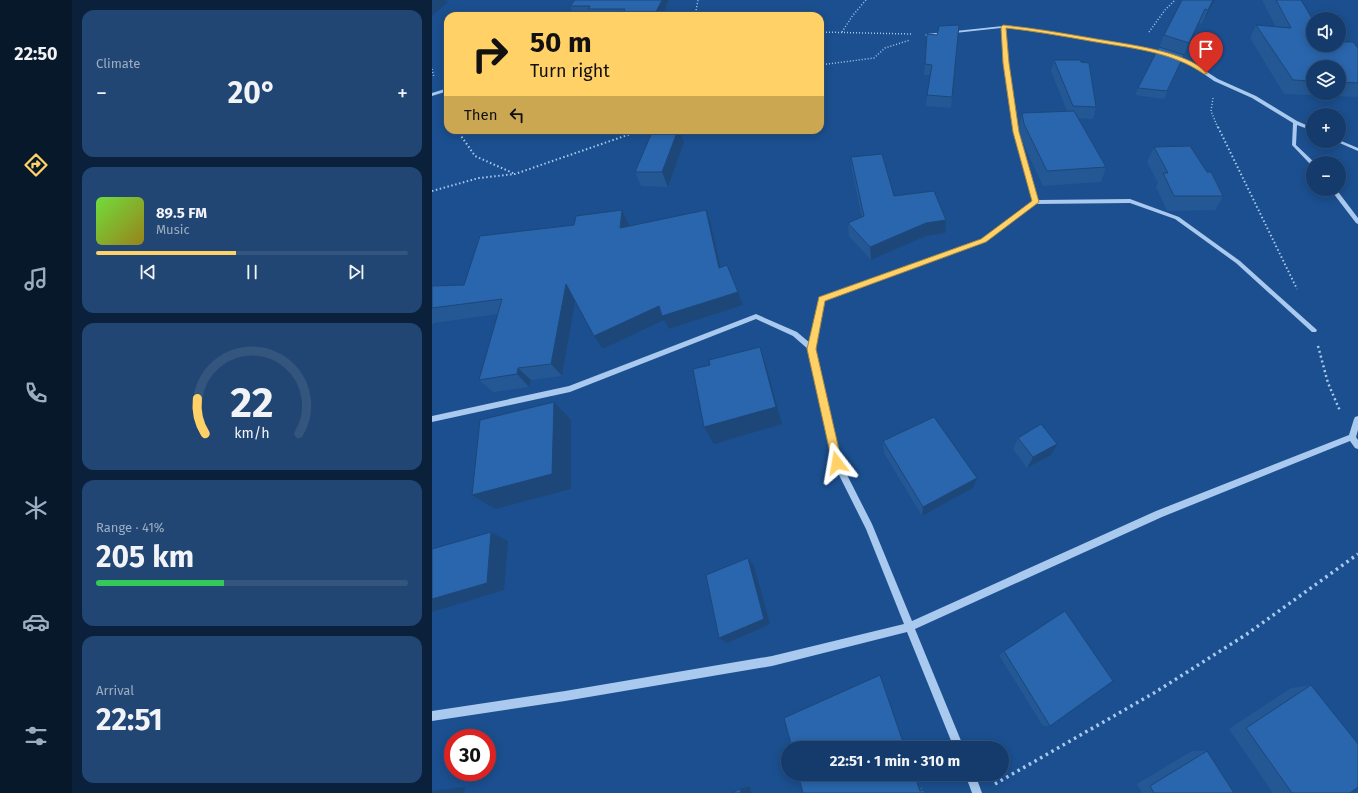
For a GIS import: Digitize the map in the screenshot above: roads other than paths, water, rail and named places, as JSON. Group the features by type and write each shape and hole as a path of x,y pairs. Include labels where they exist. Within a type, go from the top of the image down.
{"street":[{"path":"927,35 1003,27 1028,29 1170,55 1195,66 1216,80 1254,98 1306,127"},
{"path":"1003,27 1006,63 1016,132 1035,202"},
{"path":"432,95 444,90"},
{"path":"1295,122 1294,145 1306,157"},
{"path":"1346,145 1358,150"},
{"path":"1338,196 1358,222"},
{"path":"956,741 869,526 837,463 812,349 822,300 983,241 1035,202 1130,200 1177,218 1238,262 1314,330"},
{"path":"432,419 570,389 756,316 795,334 812,349"},
{"path":"432,716 772,661 909,627 1159,514 1352,437 1358,419"},
{"path":"1352,437 1358,446"},
{"path":"973,781 977,793"}]}
